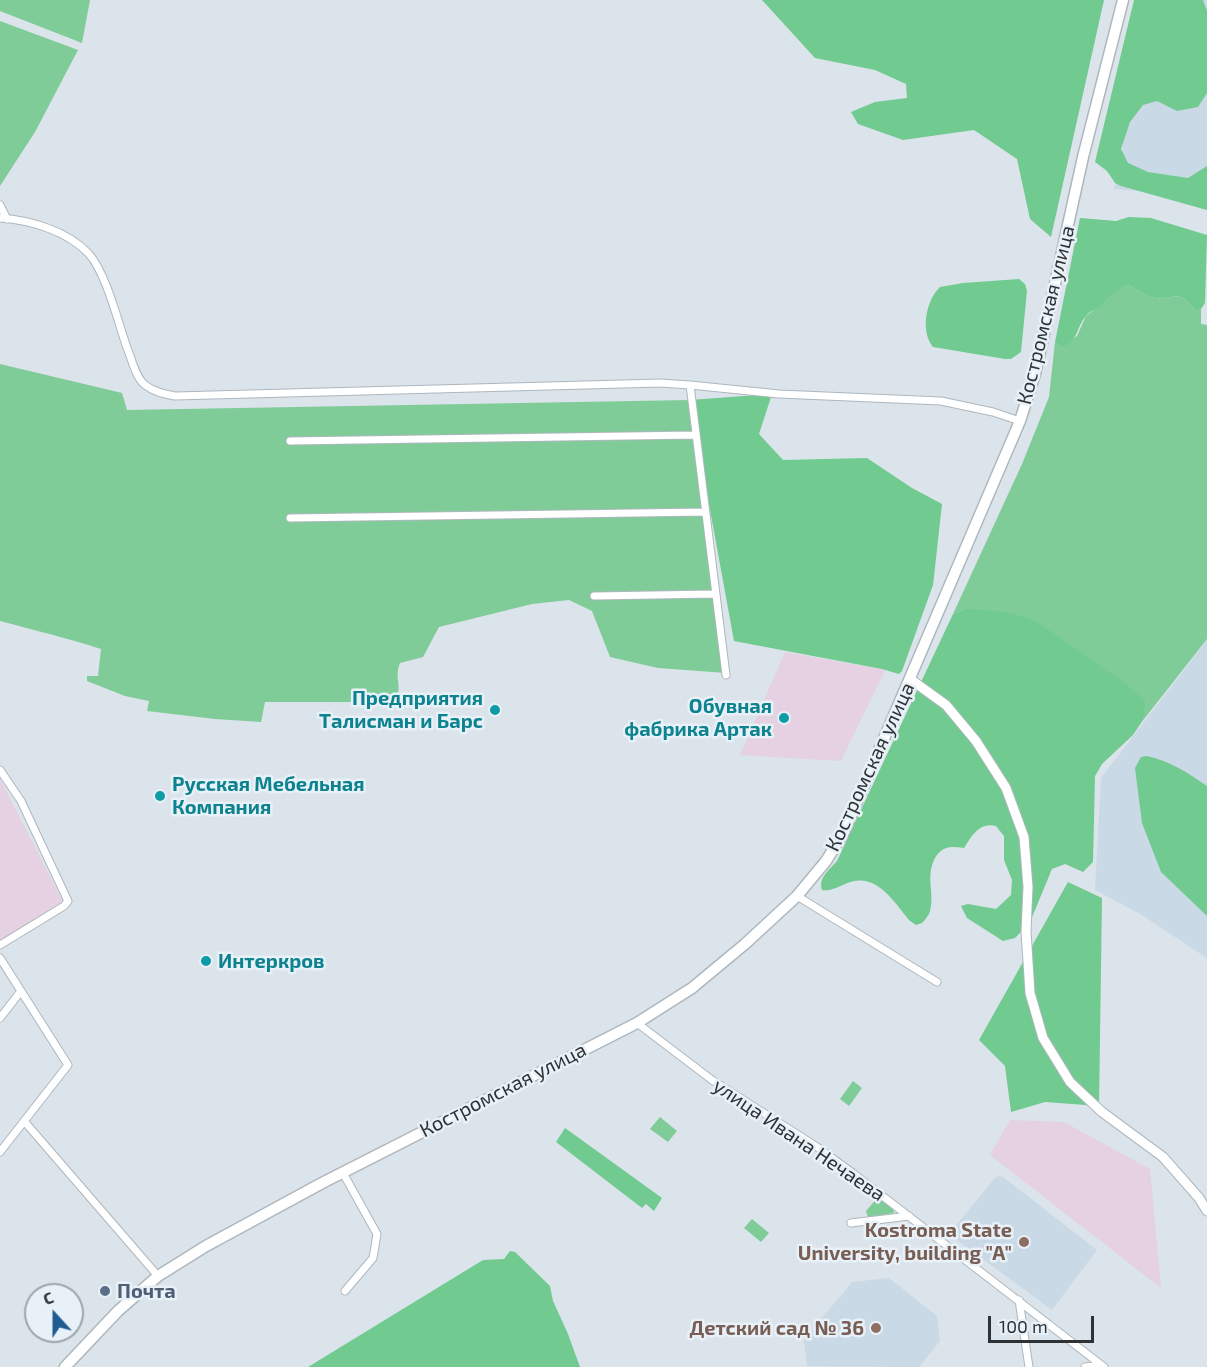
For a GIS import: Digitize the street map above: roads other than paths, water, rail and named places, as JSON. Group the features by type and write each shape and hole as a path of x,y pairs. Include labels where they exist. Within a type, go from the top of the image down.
{"main road":[{"name":"Костромская улица","path":"65,1367 118,1311 158,1276 226,1234 637,1023 692,988 745,944 797,896 826,861 844,832 1020,421 1035,374 1083,157 1123,0"},
{"path":"910,679 946,705 976,741 1010,798 1024,837 1028,887 1026,931 1030,993 1043,1038 1070,1082 1102,1112 1163,1157 1199,1198 1207,1211"}],"street":[{"path":"0,205 3,218 52,230 73,240 90,255 109,296 137,373 144,385 157,393 175,396 648,384 690,385 772,394 940,401 993,412 1020,421"},
{"path":"690,385 726,675"},
{"path":"290,441 695,435"},
{"path":"290,518 705,512"},
{"path":"594,596 715,594"},
{"path":"0,770 21,801 68,901 64,906 0,945"},
{"path":"797,896 937,982"},
{"path":"0,958 68,1065 0,1152"},
{"path":"0,1018 21,991"},
{"name":"улица Ивана Нечаева","path":"637,1023 712,1080 816,1147 1103,1366"},
{"path":"24,1121 158,1276"},
{"path":"343,1173 377,1234 373,1258 345,1291"},
{"path":"851,1223 909,1216"},
{"path":"1019,1300 1029,1367"},
{"path":"1085,1367 1103,1366"}],"place":[{"name":"Предприятия Талисман и Барс","path":"495,710"},
{"name":"Обувная фабрика Артак","path":"784,718"},
{"name":"Русская Мебельная Компания","path":"160,796"},
{"name":"Интеркров","path":"206,961"},
{"name":"Kostroma State University, building \"A\"","path":"1024,1242"},
{"name":"Почта","path":"105,1291"},
{"name":"Детский сад № 36","path":"876,1328"}]}
